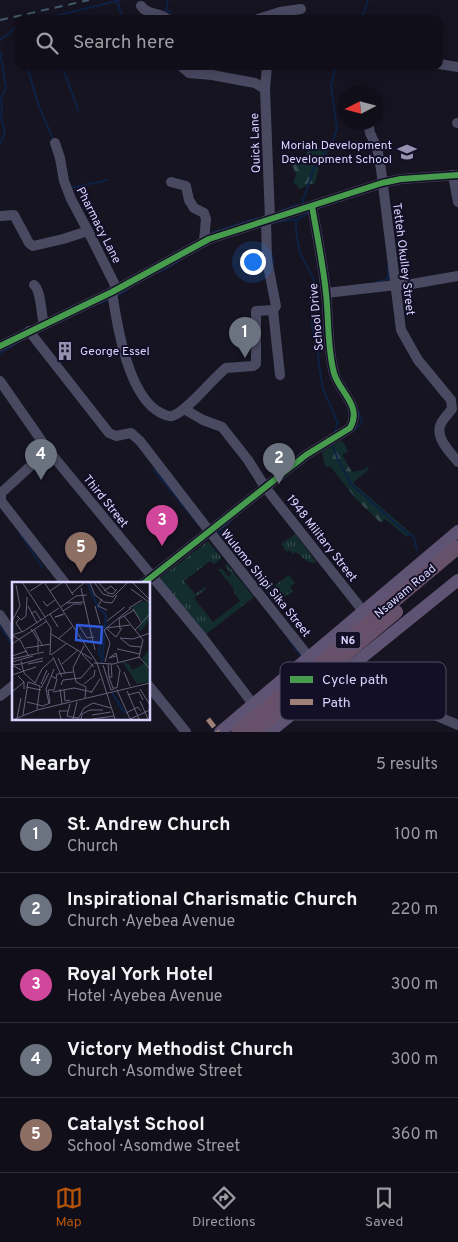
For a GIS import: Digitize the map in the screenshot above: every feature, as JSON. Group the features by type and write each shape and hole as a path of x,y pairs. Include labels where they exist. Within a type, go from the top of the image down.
{"highway":[{"name":"Nsawam Road","path":"321,662 458,547"},
{"name":"Nsawam Road","path":"336,662 458,559"},
{"name":"Nsawam Road","path":"238,732 280,697"},
{"name":"Nsawam Road","path":"253,732 280,709"}],"main road":[{"path":"303,662 458,531"},
{"path":"354,662 458,580"},
{"path":"220,732 280,681"},
{"path":"270,732 284,720"}],"street":[{"path":"141,6 145,11 160,15"},
{"path":"271,15 301,8"},
{"path":"443,64 458,66"},
{"path":"186,70 189,73 255,83 265,89"},
{"name":"Quick Lane","path":"266,70 267,260 276,306 273,310 280,375"},
{"name":"Tetteh Okulley Street","path":"369,130 377,148 401,330 418,360 452,404 452,409 440,424 439,431 440,438 458,462"},
{"name":"Pharmacy Lane","path":"54,143 60,158 64,181 70,199 88,231 115,291"},
{"path":"0,346 115,291 204,241 382,182 456,175 458,202"},
{"path":"171,182 186,186 189,200 194,208 204,213 206,219 204,241"},
{"name":"School Drive","path":"265,487 306,455 345,432 354,422 351,403 335,376 330,347 326,293 312,206"},
{"path":"1,216 14,215 29,243 33,246 88,231"},
{"path":"326,293 406,285 458,276"},
{"path":"34,285 39,291 40,311 44,324"},
{"path":"115,291 120,340 138,389 152,408 167,416 174,416 184,409 226,368 254,366 256,364 256,311 273,310"},
{"name":"Wulomo Shipi Sika Street","path":"29,331 108,433 116,436 131,433 140,441 309,657"},
{"name":"Third Street","path":"0,381 48,450 148,580"},
{"name":"1948 Military Street","path":"184,409 222,428 248,460 265,487 363,610"},
{"path":"48,450 1,493 0,497 1,501 64,582"},
{"path":"148,580 265,487"},
{"name":"Third Street","path":"150,582 203,638 253,704"},
{"path":"0,616 12,633"},
{"path":"0,696 12,687"},
{"path":"150,687 186,732"},
{"path":"439,720 454,727"}],"green space":[{"path":"337,141 340,148 330,148 319,167 315,183 299,189 293,183 296,174 292,165 304,160 309,151 324,148 328,146 329,142"},
{"path":"342,440 348,451 342,455 352,472 363,470 367,467 369,469 353,483 412,534 407,537 385,519 381,523 356,499 330,466 325,466 322,452"},
{"path":"295,534 317,563 308,562 296,552 293,554 289,550 287,552 281,544"},
{"path":"208,541 222,558 214,564 210,561 184,581 195,594 205,587 206,589 194,598 213,622 240,601 233,591 234,589 218,569 222,569 229,577 231,574 225,566 227,564 254,597 205,635 160,578"},
{"path":"289,575 295,583 290,587 293,591 275,604 266,592"}],"waterway":[{"path":"59,15 121,0"},
{"path":"168,0 166,11 170,11 172,15"},
{"path":"363,15 368,0"},
{"path":"117,1 122,15"},
{"path":"0,40 15,28"},
{"path":"0,51 6,88 1,97 1,117 5,133 0,143"},
{"path":"28,70 38,104 54,141"},
{"path":"63,70 78,110"},
{"path":"302,204 314,168 332,144 337,128 331,86 335,70"},
{"path":"70,188 108,180"},
{"path":"282,210 297,205"},
{"path":"276,222 298,219 309,213"},
{"path":"211,233 257,218"},
{"path":"296,219 300,254 311,273 316,287 312,327 319,349 318,358 323,389 338,423 335,431"},
{"path":"159,272 179,261"},
{"path":"377,282 388,279 388,265"},
{"path":"116,296 127,290"},
{"path":"100,303 109,300"},
{"path":"0,353 19,342"},
{"path":"352,432 362,423 358,410"},
{"path":"332,444 351,484 408,534 413,535 417,550"},
{"path":"35,469 49,458"},
{"path":"154,470 199,525"},
{"path":"218,535 222,528 231,521"},
{"path":"20,533 42,567"},
{"path":"0,626 12,644"},
{"path":"289,640 301,656"}],"railway":[{"path":"22,15 89,0"},
{"path":"0,20 15,17"}],"marked path":[{"path":"208,719 218,732"}],"cycle path":[{"path":"0,346 112,292 209,239 382,183 401,179 458,175"},
{"path":"145,582 306,455 350,428 354,413 349,399 337,380 332,363 325,282 312,206"}],"place":[{"name":"Moriah Development Development School","path":"407,152"},
{"name":"George Essel","path":"65,351"},
{"name":"St. Andrew Church","path":"245,358"},
{"name":"Victory Methodist Church","path":"41,480"},
{"name":"Inspirational Charismatic Church","path":"279,484"},
{"name":"Royal York Hotel","path":"162,546"},
{"name":"Catalyst School","path":"81,573"}]}
